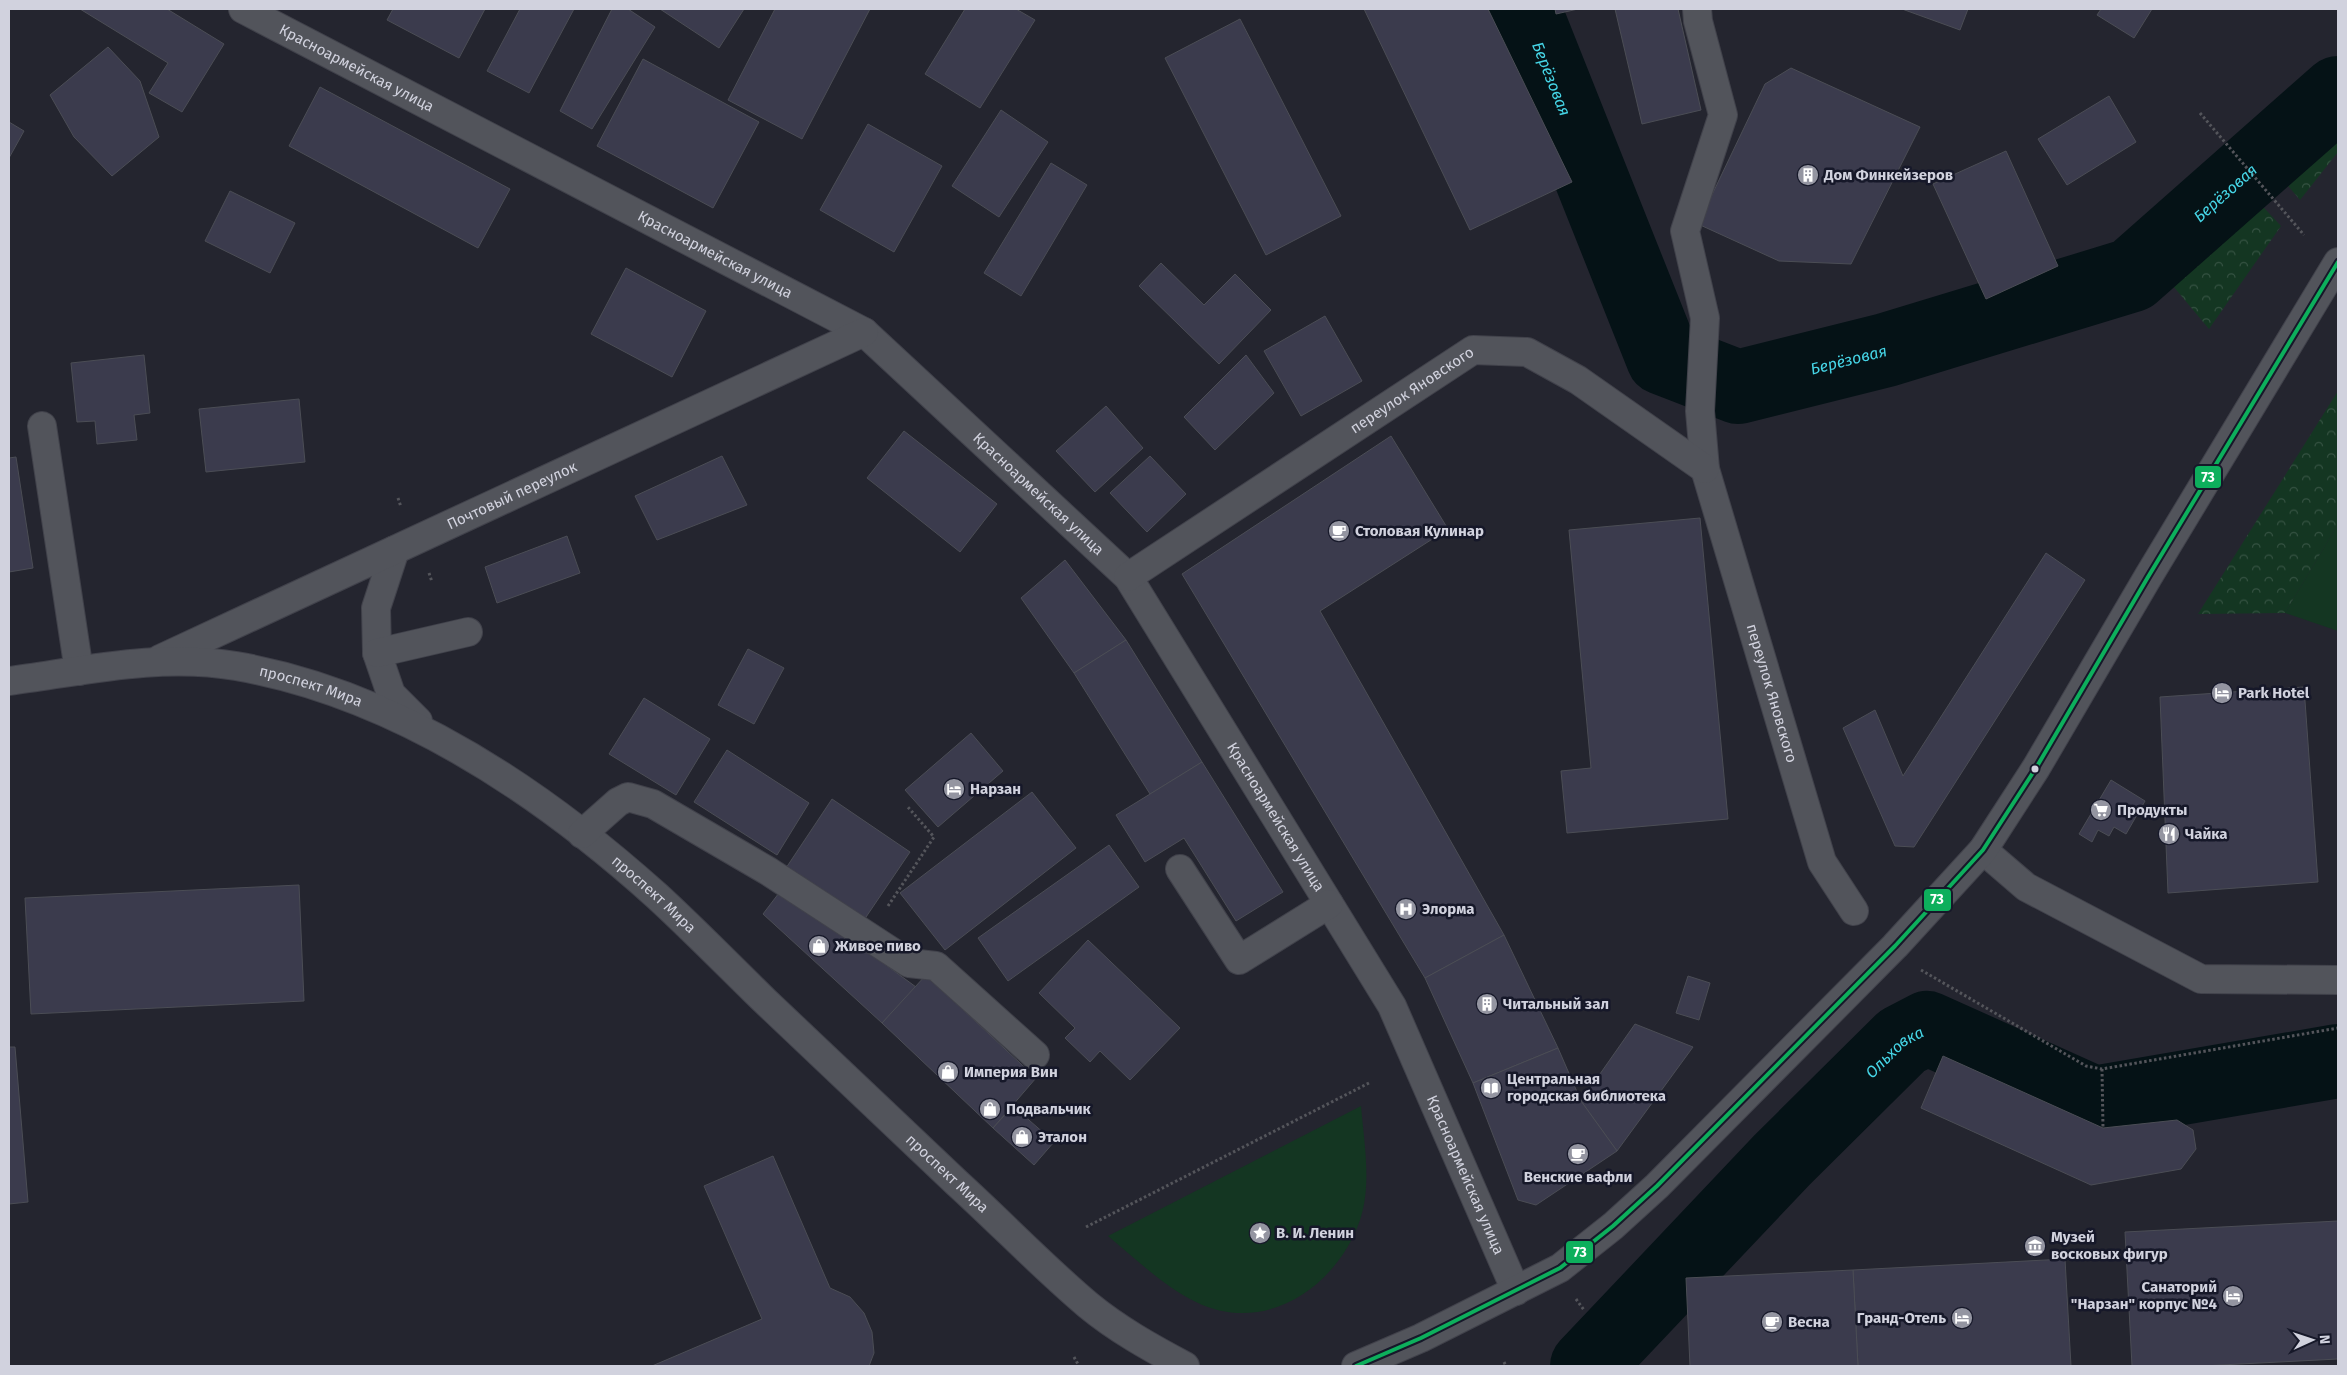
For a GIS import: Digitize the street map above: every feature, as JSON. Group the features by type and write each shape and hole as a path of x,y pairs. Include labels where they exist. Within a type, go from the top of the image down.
{"street":[{"name":"Красноармейская улица","path":"244,9 864,332 1128,578 1392,1006 1516,1291"},
{"name":"переулок Яновского","path":"1697,9 1723,115 1685,231 1705,318 1700,412 1705,469 1822,862 1854,911"},
{"path":"1356,1366 1421,1338 1560,1268 1612,1226 1657,1186 1895,946 1983,850 2036,768 2148,577 2338,262"},
{"name":"Почтовый переулок","path":"158,660 864,332"},
{"name":"переулок Яновского","path":"1128,578 1473,350 1527,352 1578,380 1705,469"},
{"path":"42,426 79,671"},
{"path":"395,550 376,608 377,653 391,694 428,731"},
{"path":"377,653 468,632"},
{"name":"проспект Мира","path":"9,681 158,660 234,666 294,680 361,702 428,731 511,783 582,834 657,896 867,1099 1089,1306 1143,1344 1184,1366"},
{"path":"582,834 623,799 628,797 653,804 768,871 910,963 936,966 1035,1055"},
{"path":"1983,850 2026,887 2201,979 2338,980"},
{"path":"1180,869 1239,960 1329,904"}],"path":[{"path":"2200,113 2304,235"},
{"path":"903,882 934,837 907,806"},
{"path":"1917,966 1929,976 2086,1066 2102,1068 2338,1028"},
{"path":"2102,1068 2103,1128"},
{"path":"1086,1227 1369,1083"},
{"path":"1576,1299 1584,1310"},
{"path":"1074,1357 1079,1366"},
{"path":"1504,1362 1506,1366"}],"green space":[{"path":"2338,120 2338,152 2300,200 2278,174"},
{"path":"2253,196 2281,226 2209,329 2163,274"},
{"path":"2338,391 2338,524 2285,613 2198,614"},
{"path":"2338,524 2338,631 2285,613"},
{"path":"1361,1106 1366,1192 1360,1220 1349,1244 1334,1266 1316,1284 1295,1299 1272,1309 1248,1313 1222,1311 1184,1296 1150,1272 1108,1236"}],"building":[{"path":"80,9 167,9 224,44 182,112 149,93 168,63"},
{"path":"393,9 485,9 459,58 387,20"},
{"path":"520,9 574,9 529,93 487,71"},
{"path":"612,9 628,9 655,27 592,129 560,111"},
{"path":"660,9 744,9 719,48"},
{"path":"775,9 870,9 802,139 728,100"},
{"path":"965,9 1016,9 1035,20 980,108 925,74"},
{"path":"1364,9 1488,9 1572,182 1470,230"},
{"path":"1555,9 1578,9 1556,14"},
{"path":"1615,9 1678,9 1701,110 1642,124"},
{"path":"1902,9 1968,9 1960,30"},
{"path":"2101,9 2152,9 2134,38 2097,15"},
{"path":"1240,19 1341,216 1266,255 1165,58"},
{"path":"108,47 140,81 159,137 112,176 74,137 50,95"},
{"path":"643,59 759,122 713,208 597,146"},
{"name":"Дом Финкейзеров","path":"1791,68 1920,127 1851,264 1779,261 1698,224 1765,84"},
{"path":"320,87 510,189 478,248 289,146"},
{"path":"2109,96 2136,142 2067,185 2038,139"},
{"path":"1001,110 1048,142 999,217 952,186"},
{"path":"9,122 24,131 9,158"},
{"path":"868,124 942,166 894,252 820,210"},
{"path":"2006,151 2058,266 1986,299 1933,184"},
{"path":"1051,163 1087,185 1021,296 984,273"},
{"path":"230,191 295,223 270,273 205,241"},
{"path":"1161,263 1204,305 1235,274 1271,310 1219,364 1139,286"},
{"path":"626,268 706,311 672,377 591,334"},
{"path":"1325,316 1362,381 1301,416 1264,351"},
{"path":"144,355 150,413 134,415 137,440 97,444 95,421 77,422 71,363"},
{"path":"1246,355 1274,393 1215,450 1184,417"},
{"path":"299,399 305,462 206,472 199,409"},
{"path":"1106,406 1143,448 1095,492 1056,451"},
{"path":"904,431 997,504 960,552 867,478"},
{"path":"1391,436 1448,529 1320,611 1504,935 1425,978 1182,574"},
{"path":"722,456 747,505 657,540 635,496"},
{"path":"1150,456 1186,494 1147,532 1110,493"},
{"path":"16,457 33,568 9,572 9,458"},
{"path":"1700,518 1728,819 1567,833 1561,771 1591,768 1569,530"},
{"path":"567,536 580,573 497,603 485,567"},
{"path":"2046,553 2085,580 1914,847 1895,846 1843,728 1875,710 1903,776"},
{"path":"1065,560 1126,640 1074,673 1021,598"},
{"path":"1126,640 1202,762 1150,794 1074,673"},
{"path":"748,649 784,668 754,724 718,705"},
{"path":"2304,687 2318,882 2168,893 2160,697"},
{"path":"644,698 710,739 676,795 609,754"},
{"path":"971,733 1003,771 938,827 905,790"},
{"path":"727,750 809,803 777,855 694,802"},
{"path":"1202,762 1283,892 1236,921 1184,838 1145,862 1116,815"},
{"path":"2111,780 2145,801 2126,834 2114,827 2109,836 2098,830 2092,842 2079,834"},
{"path":"1032,792 1076,848 945,950 900,893"},
{"path":"832,799 910,852 864,920 786,868"},
{"path":"1109,845 1139,887 1008,981 978,938"},
{"path":"299,885 304,1001 31,1014 25,898"},
{"path":"782,889 916,987 882,1023 763,914"},
{"name":"Читальный зал","path":"1504,935 1558,1048 1473,1083 1425,978"},
{"path":"1088,940 1180,1028 1130,1080 1100,1051 1090,1062 1065,1038 1075,1028 1039,993"},
{"path":"926,975 1036,1078 993,1128 882,1023"},
{"path":"1688,976 1710,983 1699,1020 1676,1013"},
{"path":"1635,1024 1693,1047 1617,1151 1581,1101"},
{"path":"9,1047 15,1047 28,1202 9,1204"},
{"path":"1558,1048 1581,1101 1617,1151 1536,1205 1518,1200 1473,1083"},
{"path":"1943,1056 2103,1128 2177,1120 2193,1130 2196,1149 2181,1169 2091,1185 1921,1108"},
{"path":"1013,1106 1054,1142 1034,1165 993,1128"},
{"path":"773,1156 830,1288 850,1297 864,1313 872,1332 874,1353 869,1366 652,1366 762,1319 704,1186"},
{"name":"Санаторий \"Нарзан\" корпус №4","path":"2338,1221 2338,1359 2201,1366 2132,1366 2125,1232"},
{"name":"Гранд-Отель","path":"2065,1259 2071,1366 1858,1366 1853,1270"},
{"name":"Весна","path":"1853,1270 1858,1366 1690,1366 1686,1278"}],"waterway":[{"name":"Берёзовая","path":"1524,9 1663,358 1738,387 1886,350 2132,275 2338,93"},
{"name":"Ольховка","path":"1587,1366 1782,1160 1902,1041 1927,1028 2094,1103 2338,1061"}],"transit line":[{"name":"73","path":"1356,1366 1421,1338 1560,1268 1613,1226 1657,1186 1895,946 1983,850 2036,768 2148,577 2338,262"}],"place":[{"name":"Дом Финкейзеров","path":"1808,175"},
{"name":"Столовая Кулинар","path":"1339,531"},
{"name":"Park Hotel","path":"2222,693"},
{"name":"Нарзан","path":"954,789"},
{"name":"Продукты","path":"2101,810"},
{"name":"Чайка","path":"2169,834"},
{"name":"Элорма","path":"1406,909"},
{"name":"Живое пиво","path":"819,946"},
{"name":"Читальный зал","path":"1487,1004"},
{"name":"Империя Вин","path":"948,1072"},
{"name":"Центральная городская библиотека","path":"1491,1088"},
{"name":"Подвальчик","path":"990,1109"},
{"name":"Эталон","path":"1022,1137"},
{"name":"Венские вафли","path":"1578,1154"},
{"name":"В. И. Ленин","path":"1260,1233"},
{"name":"Музей восковых фигур","path":"2035,1246"},
{"name":"Санаторий \"Нарзан\" корпус №4","path":"2233,1296"},
{"name":"Гранд-Отель","path":"1962,1318"},
{"name":"Весна","path":"1772,1322"}]}
